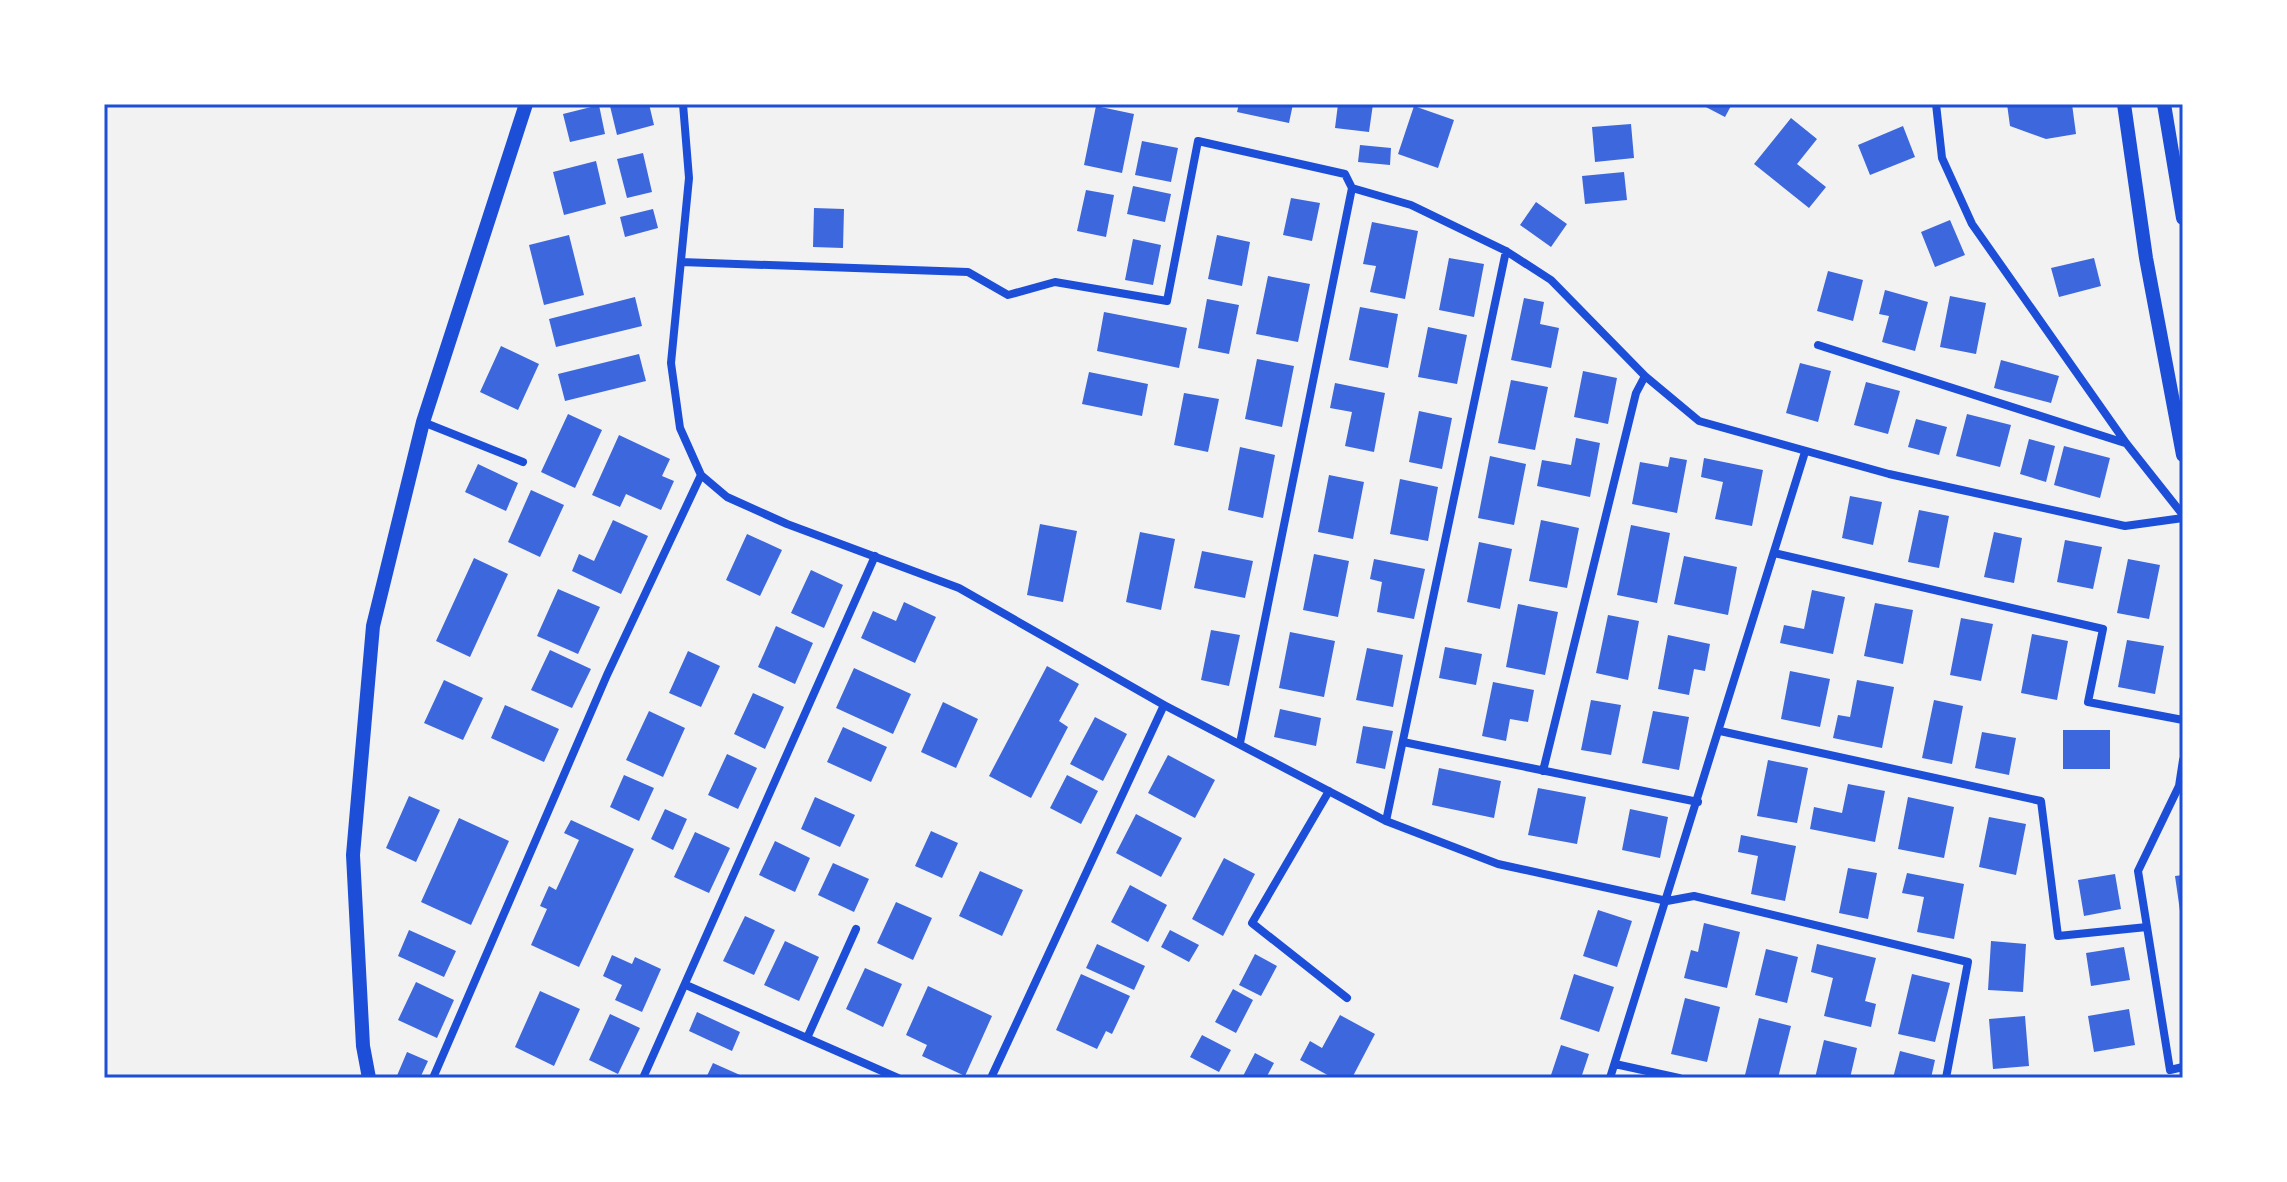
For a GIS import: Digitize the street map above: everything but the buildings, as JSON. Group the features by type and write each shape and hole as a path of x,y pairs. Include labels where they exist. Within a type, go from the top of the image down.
{"street":[{"path":"369,1078 363,1046 353,855 373,626 423,422 526,104"},
{"path":"683,104 689,178 671,363 680,428 701,475 727,497 787,524 959,588 1164,705 1386,821 1498,864 1667,901 1694,896 1968,962 1946,1078"},
{"path":"1352,188 1411,205 1506,251 1551,280 1645,376 1699,421 1805,452 2125,526 2183,516 2126,443 1972,224 1942,158 1936,104"},
{"path":"2124,104 2146,258 2183,455"},
{"path":"2164,104 2183,218"},
{"path":"681,262 968,272 1008,295 1055,282 1167,301 1198,141 1345,174 1352,188 1240,743"},
{"path":"1386,821 1506,251"},
{"path":"1818,345 2126,443"},
{"path":"1543,771 1636,393 1645,376"},
{"path":"423,422 523,462"},
{"path":"1610,1078 1805,452"},
{"path":"433,1078 607,675 701,475"},
{"path":"1774,553 2103,629 2088,702 2183,720"},
{"path":"643,1078 875,556"},
{"path":"991,1078 1164,705"},
{"path":"1720,731 2041,801 2058,936 2147,927"},
{"path":"1403,742 1698,802"},
{"path":"2183,760 2179,786 2138,871 2170,1074 2183,1067"},
{"path":"1329,791 1252,923 1347,998"},
{"path":"807,1038 856,929"},
{"path":"686,985 898,1078"},
{"path":"1615,1064 1679,1078"}]}
